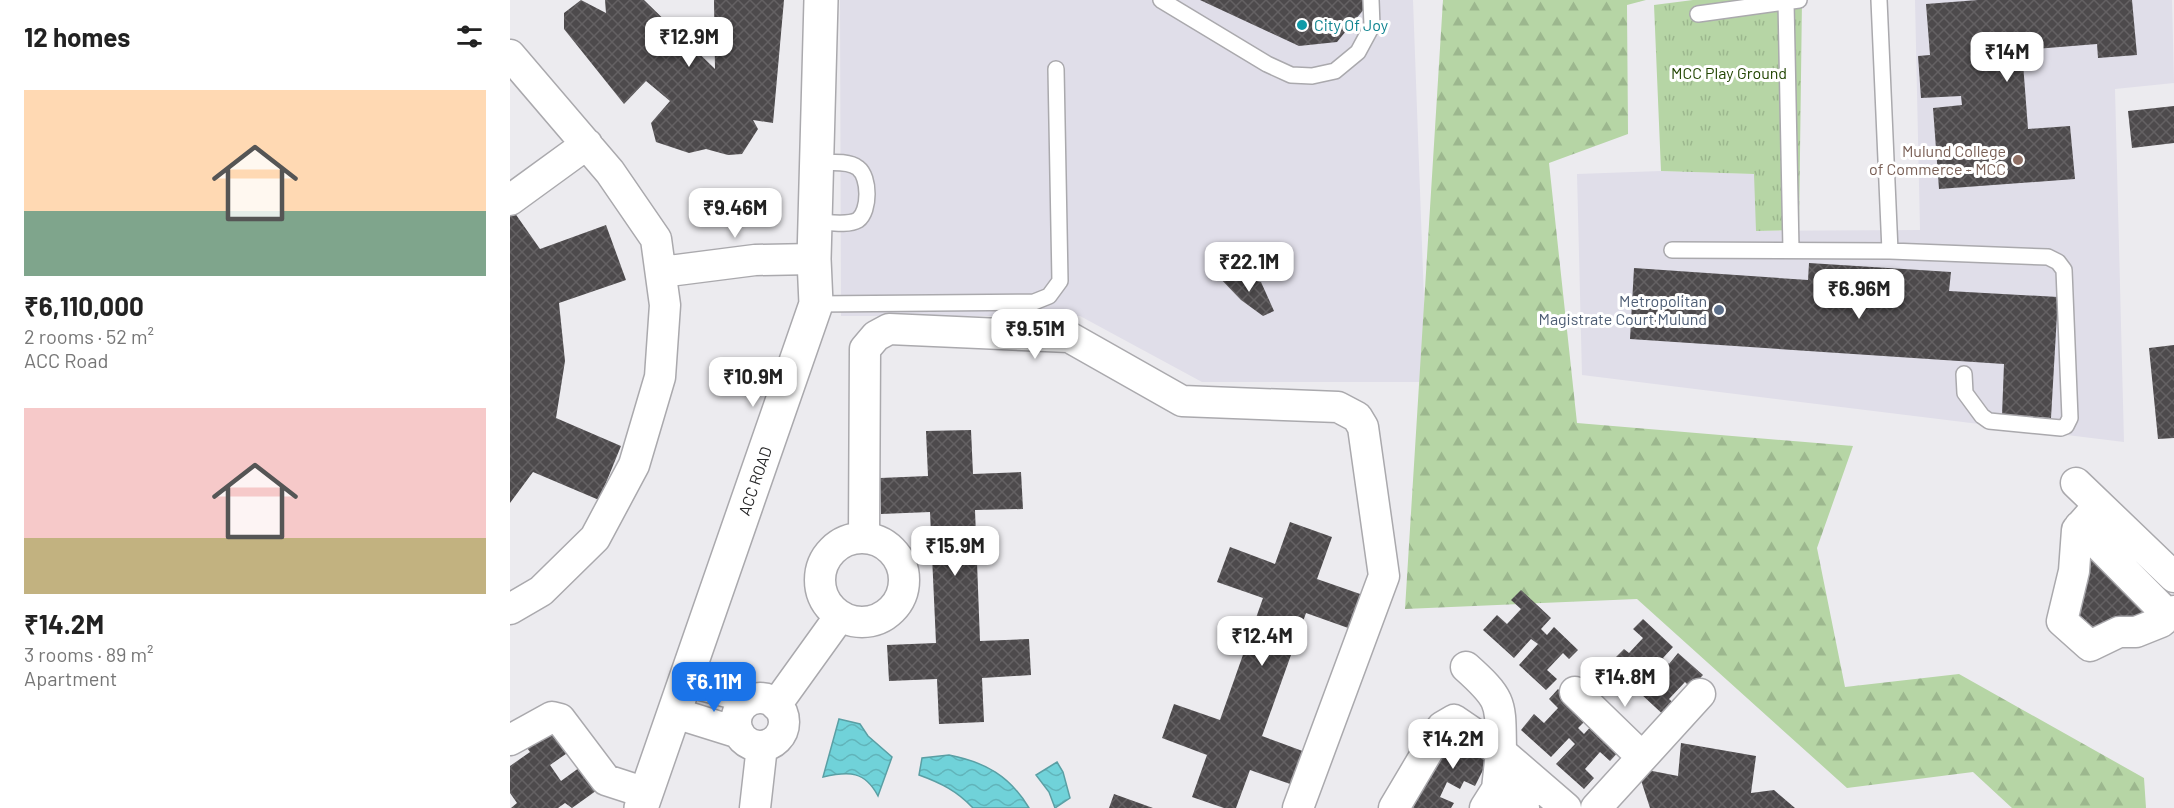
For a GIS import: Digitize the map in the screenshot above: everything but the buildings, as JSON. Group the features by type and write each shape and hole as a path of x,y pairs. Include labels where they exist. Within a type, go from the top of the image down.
{"street":[{"name":"ACC ROAD","path":"643,801 816,304 814,259 821,0"},
{"path":"510,54 610,172 656,239 665,305 660,377 634,465 595,538 541,591 510,609"},
{"path":"510,200 587,144"},
{"path":"661,272 755,260 814,259"},
{"path":"864,537 865,349 876,336 889,329 1069,338 1182,401 1338,407 1358,417 1364,427 1384,576 1298,808"},
{"path":"2076,483 2090,515 2172,613 2161,622 2136,632 2119,632 2090,646 2062,621 2074,571 2077,530 2090,515"},
{"path":"2090,515 2174,577"},
{"path":"864,537 877,540 898,558 903,577 900,597 893,608 882,617 868,622 854,621 840,616 829,607 822,594 819,580 821,566 828,553 838,544 864,537"},
{"path":"755,808 750,740 735,722 737,714 747,702 765,702 840,616"},
{"path":"1466,667 1494,692 1500,712 1501,752 1491,798 1524,808"},
{"path":"675,713 750,740 776,739 783,726 781,711 765,702 686,681"},
{"path":"1575,692 1642,757"},
{"path":"1596,808 1700,694"},
{"path":"510,740 552,717 560,719 606,780 643,801"},
{"path":"1394,808 1442,727 1454,720 1501,752 1566,808"}],"lane":[{"path":"1161,0 1267,64 1291,75 1312,76 1335,71 1358,52 1372,26 1371,0"},
{"path":"1879,0 1890,251"},
{"path":"1698,14 1793,1 1791,250"},
{"path":"816,304 1034,302 1050,296 1060,281 1056,69"},
{"path":"816,222 850,223 857,220 866,208 865,176 859,168 844,164 817,164"},
{"path":"1672,250 1890,251 2048,257 2058,262 2064,270 2070,418 2066,426 2061,428 1989,421 1982,416 1965,393 1964,374"}],"shaded area":[{"path":"840,0 1413,0 1427,382 1202,382 1080,316 841,316"},
{"path":"1915,0 2172,0 2174,83 2115,89 2124,442 1582,375 1577,174 1661,171 1755,174 1757,231 1920,230"}],"green space":[{"path":"1443,0 1646,0 1627,5 1628,134 1549,163 1577,423 1853,446 1817,548 1845,687 1959,674 2144,778 2146,808 2012,808 1973,772 1847,788 1637,599 1405,609"},
{"name":"MCC Play Ground","path":"1693,0 1802,0 1799,230 1756,231 1754,174 1661,171 1654,5"}],"water":[{"path":"839,719 860,724 868,736 892,757 878,796 862,777 841,774 823,777"},
{"path":"949,755 985,766 995,772 1014,787 1029,808 973,808 948,788 919,775 922,758"},
{"path":"1057,762 1063,772 1070,798 1055,808 1049,792 1036,775"}],"place":[{"name":"City Of Joy","path":"1302,25"},
{"name":"Mulund College of Commerce - MCC","path":"2018,160"},
{"name":"Metropolitan Magistrate Court Mulund","path":"1719,310"}]}
